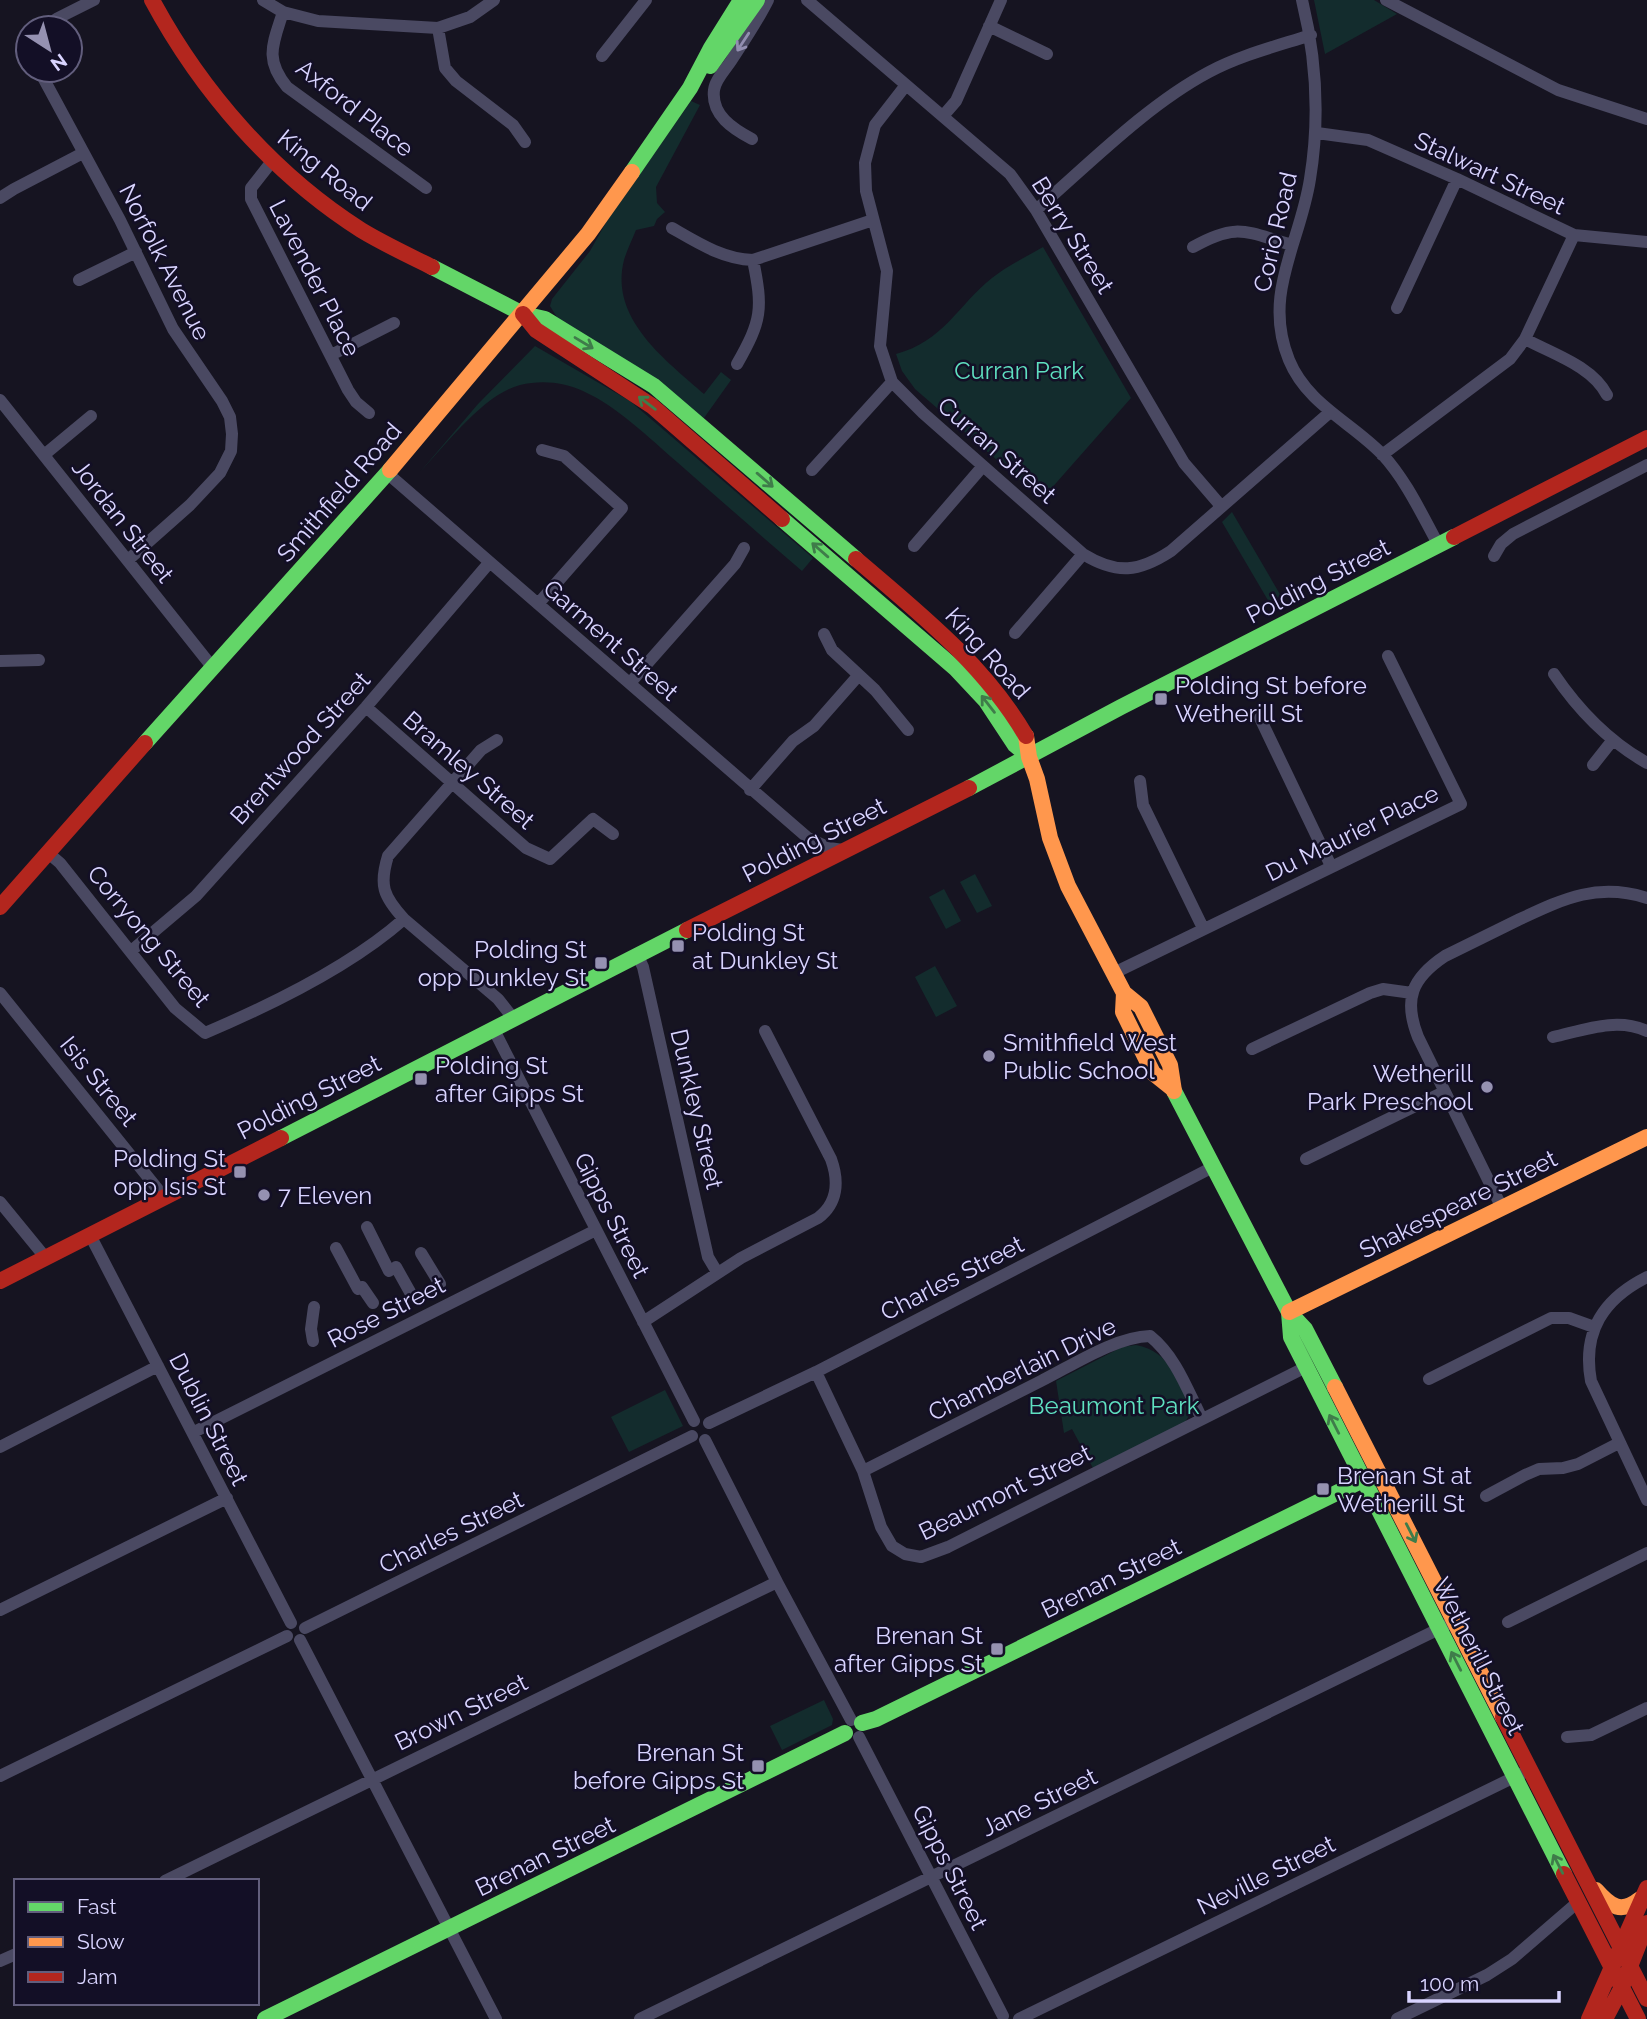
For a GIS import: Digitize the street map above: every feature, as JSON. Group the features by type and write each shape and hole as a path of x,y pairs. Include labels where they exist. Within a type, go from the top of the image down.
{"main road":[{"name":"King Road","path":"152,0 173,39 206,87 273,160 319,200 362,230 523,314 545,319 654,386 939,629 973,663 1009,707 1027,738 1029,757"},
{"name":"Smithfield Road","path":"0,907 387,473 523,314 588,234 690,88 710,48 741,0"},
{"path":"710,48 731,27 750,0"},
{"name":"Smithfield Road","path":"690,88 709,80 757,0"},
{"name":"Polding Street","path":"0,1281 637,954 920,811 974,787 1121,707 1647,438"},
{"name":"Wetherill Street","path":"1029,757 1058,864 1124,993 1123,1013 1153,1073 1173,1089 1289,1312 1305,1329 1647,1999"},
{"name":"Shakespeare Street","path":"1289,1312 1647,1137"},
{"name":"Wetherill Street","path":"1289,1312 1291,1337 1638,2019"},
{"name":"Brenan Street","path":"265,2019 1380,1472"},
{"path":"1585,1877 1602,1898 1617,1907 1630,1907 1644,1893"},
{"path":"1589,2019 1644,1893"},
{"path":"1605,2019 1622,1987 1647,1923"}],"street":[{"path":"66,14 94,0"},
{"path":"263,0 283,12 318,21 438,28 470,17 494,0"},
{"path":"602,56 646,0"},
{"path":"752,139 732,128 719,113 709,80 759,18 768,0"},
{"name":"Berry Street","path":"807,0 1010,174 1036,210 1184,463 1221,506"},
{"path":"943,116 956,101 1001,0"},
{"name":"Corio Road","path":"1302,0 1311,36 1317,82 1317,133 1310,182 1279,295 1282,340 1296,374 1308,391 1329,413 1382,455 1405,485 1438,544"},
{"path":"1386,0 1558,90 1647,119"},
{"name":"Axford Place","path":"283,12 273,42 271,59 276,73 287,87 426,188"},
{"path":"989,26 1047,54"},
{"path":"438,28 445,68 456,81 513,125 525,142"},
{"path":"1036,210 1184,87 1234,60 1311,36"},
{"name":"Norfolk Avenue","path":"46,84 136,252 173,329 222,401 230,418 231,451 220,472 190,505 128,560"},
{"path":"812,470 891,382 880,346 887,271 866,191 866,152 875,125 906,85"},
{"name":"Stalwart Street","path":"1317,133 1368,140 1574,235 1647,242"},
{"path":"0,198 83,153"},
{"name":"Lavender Place","path":"273,160 251,188 251,199 352,396 369,413"},
{"path":"1396,308 1457,179"},
{"path":"672,228 717,253 738,260 753,260 873,220"},
{"path":"1193,247 1228,230 1248,232 1292,245"},
{"path":"1382,455 1510,359 1525,339 1574,235"},
{"path":"79,280 136,252"},
{"path":"737,363 753,337 760,311 760,294 753,260"},
{"path":"331,355 394,323"},
{"path":"1525,339 1592,374 1607,395"},
{"name":"Curran Street","path":"891,382 1083,554 1095,562 1112,567 1140,568 1152,564 1171,551 1329,413"},
{"name":"Jordan Street","path":"0,400 213,668"},
{"path":"44,455 91,416"},
{"path":"538,604 622,508 564,456 542,450"},
{"path":"1494,556 1513,534 1647,465"},
{"path":"914,546 983,466"},
{"name":"Garment Street","path":"387,473 808,838 829,848 843,850"},
{"path":"631,683 734,564 744,548"},
{"path":"1015,633 1083,554"},
{"name":"Brentwood Street","path":"131,951 196,896 366,708 489,562"},
{"path":"824,634 832,650 875,690 908,730"},
{"name":"Du Maurier Place","path":"1114,973 1461,804 1388,656"},
{"path":"0,661 39,660"},
{"path":"1554,674 1573,701 1612,741 1647,763"},
{"path":"750,790 793,741 814,726 859,676"},
{"name":"Bramley Street","path":"366,708 526,848 550,859 593,819 613,834"},
{"path":"1260,718 1331,866"},
{"path":"497,740 481,750 388,856 383,873 384,892 390,904 404,919 498,999 513,1018"},
{"path":"1593,765 1612,741"},
{"path":"1140,781 1143,804 1203,928"},
{"path":"806,869 812,856 808,838"},
{"name":"Corryong Street","path":"47,852 60,863 175,1008 205,1033 324,974 404,919"},
{"path":"1502,1208 1412,1021 1412,993 1418,980 1430,966 1445,956 1573,895 1600,891 1629,892 1647,898"},
{"name":"Dunkley Street","path":"637,954 643,967 708,1258 717,1272"},
{"path":"1252,1049 1370,992 1383,989 1412,993"},
{"name":"Isis Street","path":"0,993 164,1197"},
{"path":"1553,1037 1615,1024 1634,1025 1647,1031"},
{"name":"Gipps Street","path":"493,1028 694,1421"},
{"path":"643,1322 717,1272 828,1211 836,1189 831,1159 765,1031"},
{"path":"1306,1159 1444,1092"},
{"name":"Charles Street","path":"709,1423 816,1373 1213,1167"},
{"path":"0,1202 45,1257"},
{"path":"367,1227 410,1292"},
{"name":"Rose Street","path":"194,1432 596,1230"},
{"name":"Dublin Street","path":"90,1235 496,2019"},
{"path":"335,1248 360,1288 373,1303"},
{"path":"421,1252 440,1284"},
{"path":"1647,1277 1616,1296 1594,1327 1588,1363 1591,1381 1647,1500"},
{"path":"313,1341 311,1329 314,1307"},
{"path":"1429,1379 1551,1318 1569,1318 1594,1327"},
{"name":"Chamberlain Drive","path":"863,1471 1073,1365 1138,1337 1150,1336 1164,1348 1174,1361 1202,1419"},
{"path":"0,1447 158,1367"},
{"name":"Beaumont Street","path":"816,1373 863,1471 885,1537 898,1551 921,1557 948,1547 1306,1367"},
{"path":"700,1419 709,1423 711,1433 698,1438 690,1430 694,1421 700,1419"},
{"name":"Gipps Street","path":"698,1438 1009,2018"},
{"name":"Charles Street","path":"0,1776 698,1438"},
{"path":"1486,1496 1539,1469 1578,1464 1619,1443"},
{"path":"0,1610 227,1498"},
{"path":"1508,1622 1647,1553"},
{"name":"Brown Street","path":"169,1879 776,1582"},
{"name":"Jane Street","path":"640,2019 1456,1621"},
{"path":"1567,1737 1591,1735 1647,1707"},
{"name":"Neville Street","path":"1009,2018 1531,1769"},
{"path":"1397,2019 1487,1975 1512,1959 1578,1902"}],"green space":[{"path":"1314,0 1374,0 1397,14 1325,54"},
{"path":"691,101 700,105 656,187 657,203 665,212 654,226 636,230 624,260 622,281 625,301 633,319 644,336 673,367 704,394 721,372 731,380 704,418 558,319 550,306 552,299 590,251 608,219"},
{"name":"Curran Park","path":"1043,247 1131,398 1042,499 915,389 902,371 896,354 926,341 949,322 992,278"},
{"path":"535,346 630,401 813,558 802,571 620,414 583,391 560,384 536,383 506,390 466,422 420,472 478,404"},
{"path":"1232,512 1281,596 1269,602 1222,522"},
{"path":"975,874 992,906 977,913 960,882"},
{"path":"944,889 961,921 946,929 929,897"},
{"path":"935,966 957,1006 936,1017 915,977"},
{"name":"Beaumont Park","path":"1136,1345 1148,1348 1165,1361 1192,1411 1185,1422 1093,1468 1072,1429 1064,1433 1056,1381 1122,1347"},
{"path":"665,1390 683,1426 629,1452 611,1417"},
{"path":"824,1700 833,1719 832,1725 782,1750 770,1726"}],"traffic: fast":[{"path":"632,172 690,88 741,0"},
{"path":"710,66 757,0"},
{"path":"432,267 523,314 545,319 654,386 856,559"},
{"path":"145,743 390,470"},
{"path":"782,519 956,669 986,701 1015,745 1029,757"},
{"path":"969,788 1454,537"},
{"path":"281,1138 687,930"},
{"path":"1174,1091 1289,1312 1305,1329 1335,1387"},
{"path":"1289,1312 1291,1337 1564,1874"},
{"path":"862,1723 876,1719 1371,1476"},
{"path":"265,2019 845,1733"}],"traffic: slow":[{"path":"390,470 588,234 632,172"},
{"path":"1026,736 1050,838 1068,886 1124,993 1141,1007 1170,1065 1174,1091"},
{"path":"1124,993 1123,1012 1153,1073 1173,1089"},
{"path":"1289,1312 1647,1137"},
{"path":"1335,1387 1503,1717"},
{"path":"1596,1890 1616,1906 1627,1906 1640,1899"}],"traffic: jam":[{"path":"152,0 171,34 216,98 269,157 329,208 361,230 432,267"},
{"path":"523,314 536,330 652,406 782,519"},
{"path":"1454,537 1647,438"},
{"path":"856,559 949,641 991,686 1026,736"},
{"path":"0,907 145,743"},
{"path":"687,930 969,788"},
{"path":"0,1281 281,1138"},
{"path":"1503,1717 1647,1999"},
{"path":"1564,1874 1638,2019"},
{"path":"1589,2019 1647,1888"},
{"path":"1605,2019 1622,1987 1647,1923"}],"place":[{"name":"Polding St before Wetherill St","path":"1161,699"},
{"name":"Polding St at Dunkley St","path":"678,946"},
{"name":"Polding St opp Dunkley St","path":"601,963"},
{"name":"Smithfield West Public School","path":"989,1056"},
{"name":"Polding St after Gipps St","path":"421,1079"},
{"name":"Wetherill Park Preschool","path":"1487,1087"},
{"name":"Polding St opp Isis St","path":"240,1172"},
{"name":"7 Eleven","path":"264,1195"},
{"name":"Brenan St at Wetherill St","path":"1323,1489"},
{"name":"Brenan St after Gipps St","path":"997,1649"},
{"name":"Brenan St before Gipps St","path":"758,1766"}]}
